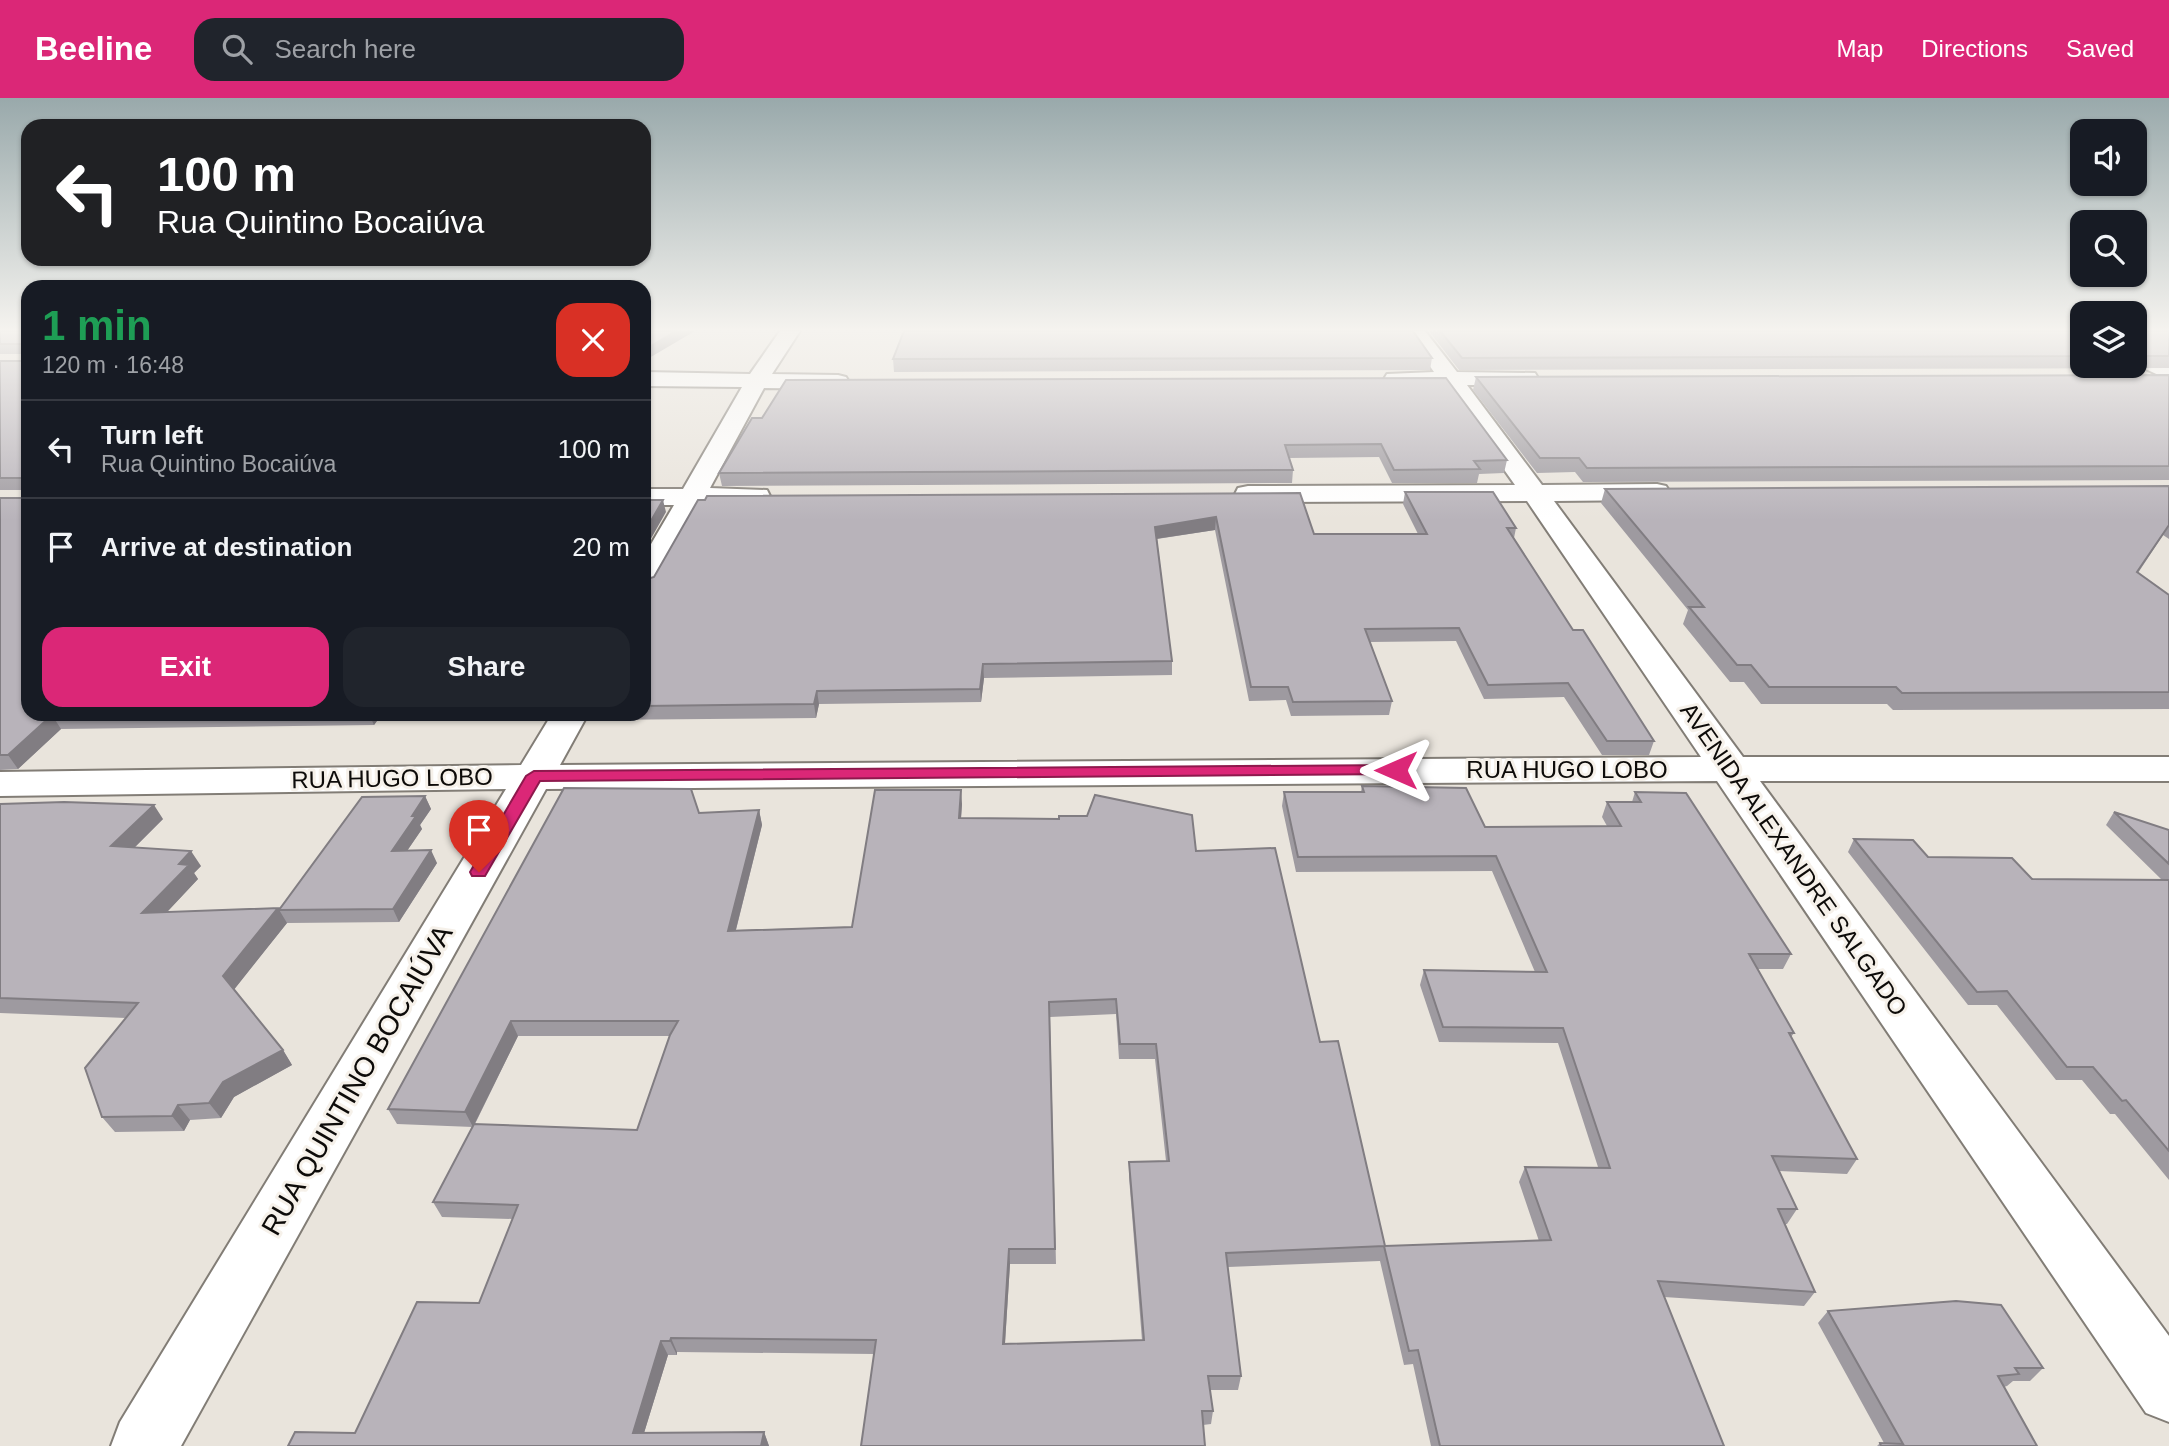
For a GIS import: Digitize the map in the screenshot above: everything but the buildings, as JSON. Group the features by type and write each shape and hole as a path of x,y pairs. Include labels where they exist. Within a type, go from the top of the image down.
{"street":[{"path":"651,569 751,394"},
{"name":"AVENIDA ALEXANDRE SALGADO","path":"1462,394 1535,493 2169,1390"},
{"path":"1218,494 1687,492"},
{"path":"651,496 775,496"},
{"name":"RUA QUINTINO BOCAIÚVA","path":"144,1446 565,721"},
{"name":"RUA HUGO LOBO","path":"0,783 534,776 1730,768 2169,769"}],"route":[{"path":"479,872 534,776 1396,770"}]}
